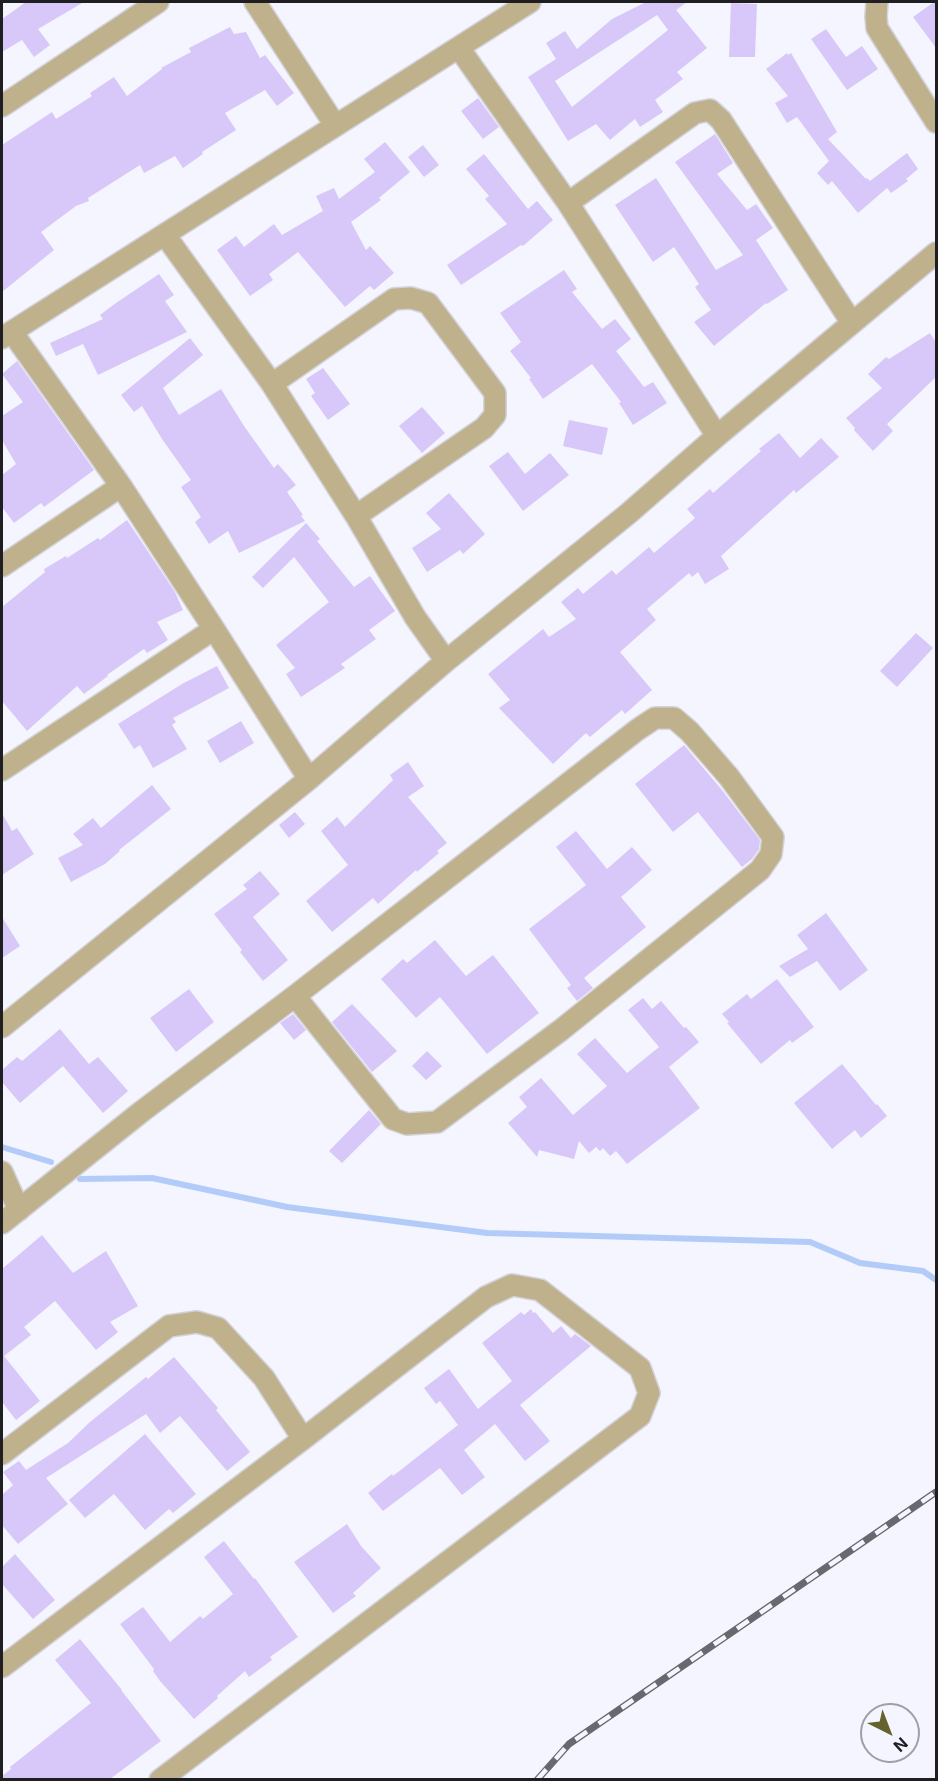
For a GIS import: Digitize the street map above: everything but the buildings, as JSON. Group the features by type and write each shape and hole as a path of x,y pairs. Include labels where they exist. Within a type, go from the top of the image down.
{"street":[{"path":"2,106 158,2"},
{"path":"255,2 335,125"},
{"path":"309,779 121,486 7,335 530,2"},
{"path":"877,2 877,28 936,122"},
{"path":"459,48 568,203 717,436"},
{"path":"568,203 695,113 710,110 721,120 852,323"},
{"path":"165,235 272,384 356,516 415,617 446,661"},
{"path":"2,1028 309,779 446,661 629,513 717,436 936,253"},
{"path":"272,384 394,299 411,298 428,303 495,393 495,415 484,428 356,516"},
{"path":"2,566 121,486"},
{"path":"2,770 214,629"},
{"path":"2,1223 141,1112 655,718 674,718 690,732 729,777 773,837 771,854 760,870 561,1030 437,1122 406,1124 393,1119 295,996"},
{"path":"2,1172 19,1210"},
{"path":"2,1667 486,1297 512,1285 540,1290 640,1368 649,1393 640,1416 160,1779"},
{"path":"2,1454 169,1326 197,1322 218,1328 264,1378 303,1439"}],"waterway":[{"path":"2,1147 51,1162"},
{"path":"80,1179 152,1178 287,1207 487,1233 810,1242 860,1263 923,1271 936,1280"}],"railway":[{"path":"537,1780 569,1744 936,1492"}]}
